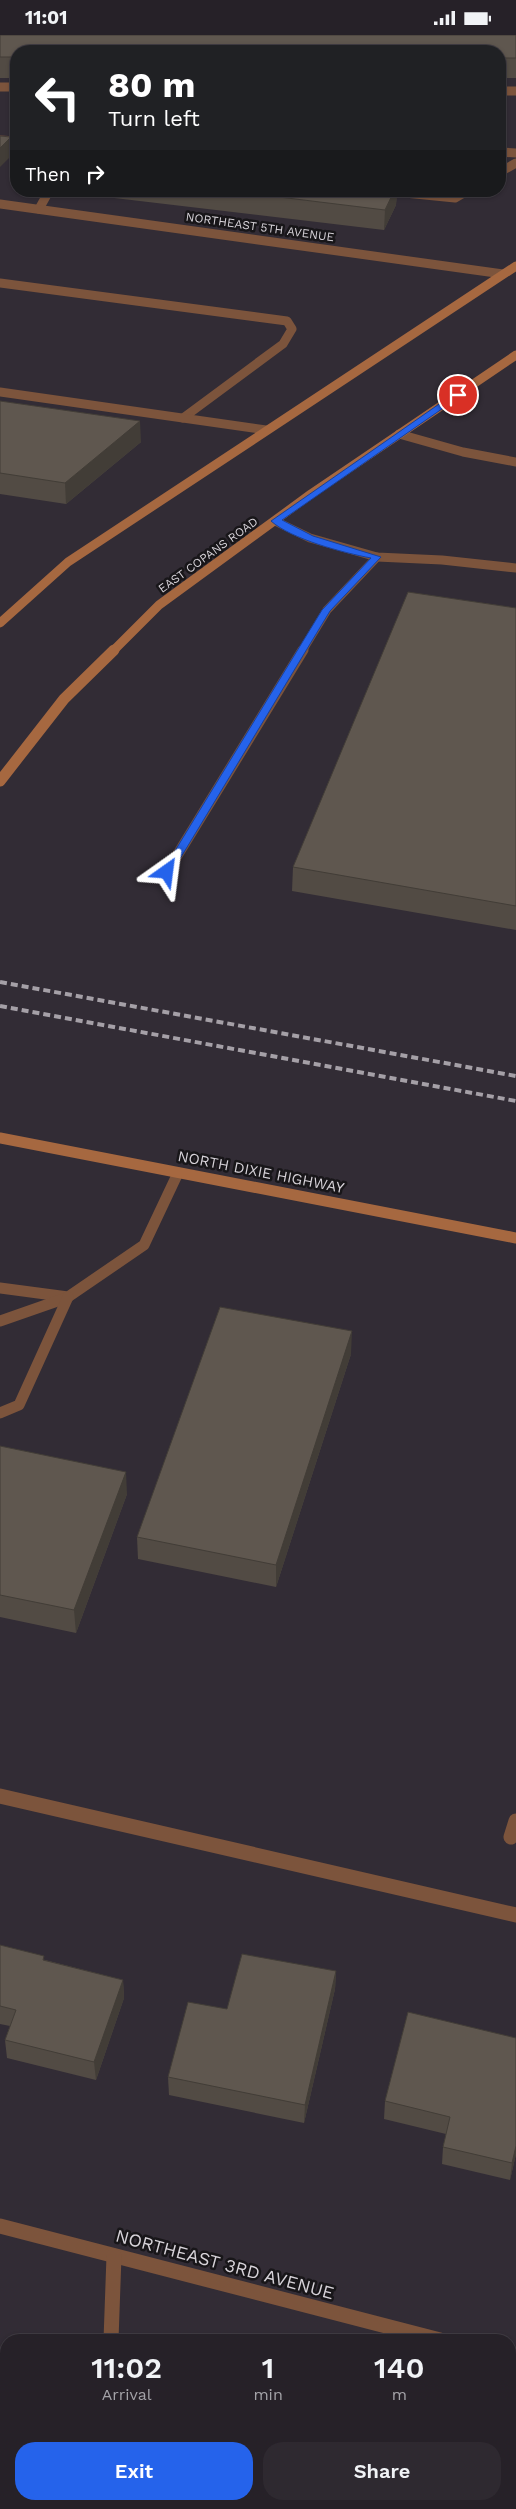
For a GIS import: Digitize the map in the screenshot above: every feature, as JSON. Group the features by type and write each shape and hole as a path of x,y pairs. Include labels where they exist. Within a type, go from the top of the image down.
{"main road":[{"path":"0,623 68,562 516,266"},
{"name":"NORTHEAST 5TH AVENUE","path":"503,274 516,275"},
{"name":"EAST COPANS ROAD","path":"0,781 64,699 159,605 399,434 516,355"},
{"name":"NORTH DIXIE HIGHWAY","path":"0,1138 516,1238"}],"street":[{"path":"39,209 46,197"},
{"path":"438,197 455,199 458,197"},
{"name":"NORTHEAST 5TH AVENUE","path":"0,204 503,274"},
{"path":"0,283 288,321 292,329 283,344 183,418"},
{"path":"0,392 266,430"},
{"path":"399,434 464,452 516,462"},
{"path":"275,521 310,538 346,551 377,557 442,560 516,568"},
{"path":"167,872 327,610 377,557"},
{"path":"0,1321 68,1297 144,1245 178,1173"},
{"path":"0,1289 68,1297"},
{"path":"0,1413 19,1405 68,1297"},
{"path":"0,1796 516,1915"},
{"path":"511,1837 516,1821"},
{"name":"NORTHEAST 3RD AVENUE","path":"0,2226 417,2334"},
{"path":"112,2334 114,2256"}],"building":[{"path":"0,35 516,35 516,58 506,58 506,45 10,45 10,57 0,57"},
{"path":"0,136 10,137 10,138 0,148"},
{"path":"279,197 391,197 385,210"},
{"path":"0,401 140,421 65,483 0,473"},
{"path":"408,592 516,608 516,906 293,867"},
{"path":"220,1307 352,1331 276,1565 137,1537"},
{"path":"0,1446 126,1472 74,1610 0,1595"},
{"path":"0,1945 44,1956 43,1960 123,1980 94,2062 5,2040 16,2010 0,2006"},
{"path":"242,1954 336,1971 305,2105 168,2077 188,2002 227,2009"},
{"path":"408,2012 516,2038 516,2146 512,2163 443,2147 450,2117 385,2101"}],"railway":[{"path":"0,982 516,1076"},
{"path":"0,1006 516,1101"}],"route":[{"path":"167,872 327,610 377,557 346,551 310,538 275,521 311,494 458,395"}]}
